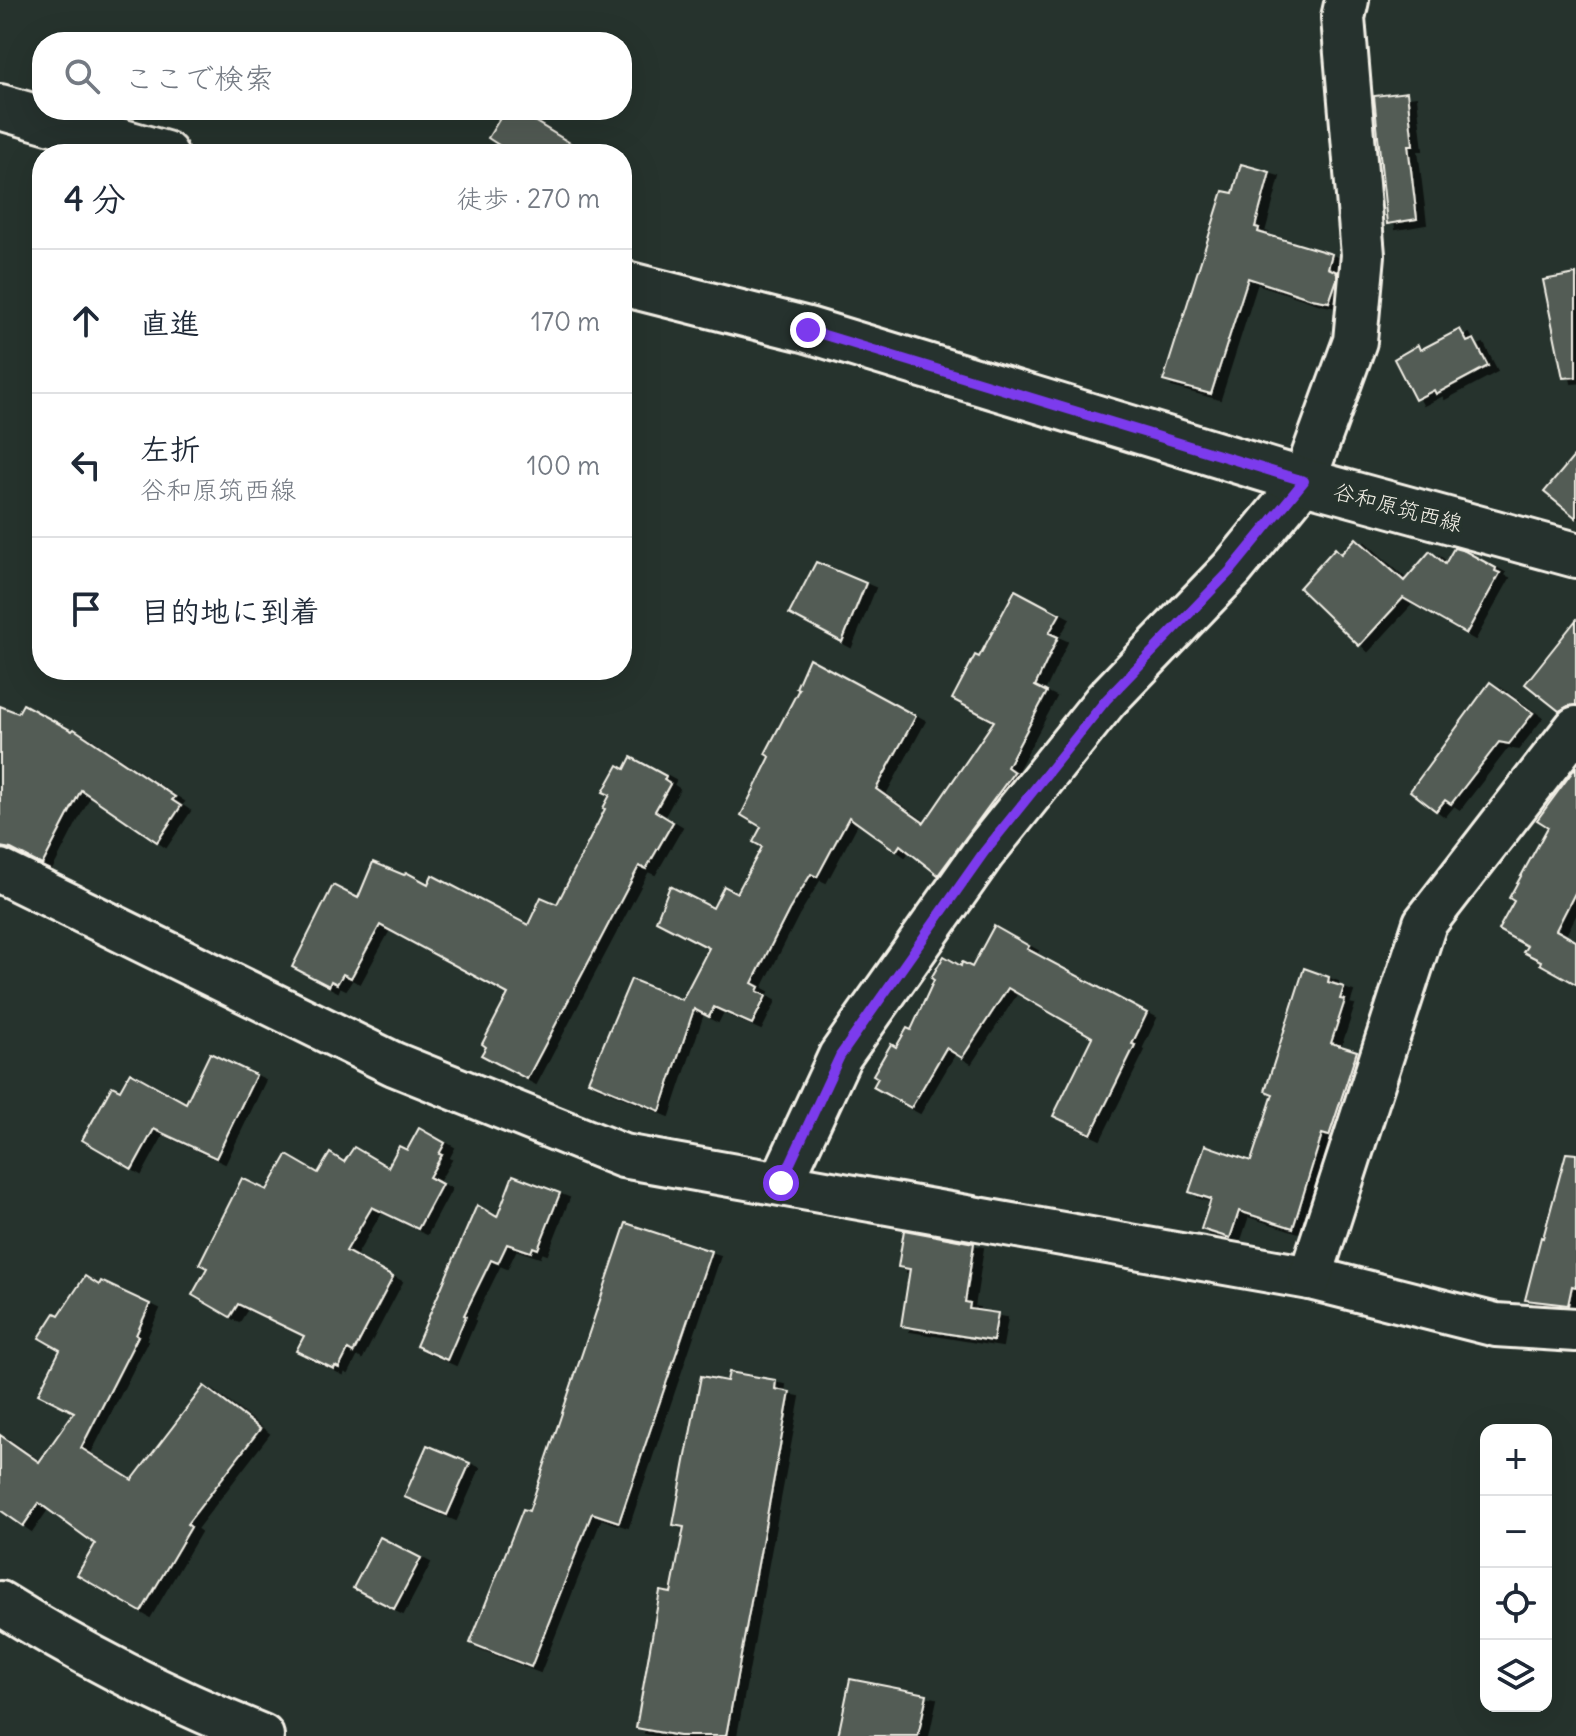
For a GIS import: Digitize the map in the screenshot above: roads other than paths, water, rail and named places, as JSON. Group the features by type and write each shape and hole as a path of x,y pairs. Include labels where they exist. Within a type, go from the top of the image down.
{"main road":[{"path":"0,107 32,116"},
{"path":"46,120 130,144"},
{"name":"谷和原筑西線","path":"632,286 808,330 1304,481 1576,555"}],"street":[{"path":"781,1183 840,1056 984,852 1106,700 1232,569 1304,481 1355,341 1363,255 1343,18 1347,0"},
{"path":"1310,1278 1425,923 1576,728"},
{"path":"0,871 394,1064 623,1156 1310,1278 1496,1325 1576,1330"},
{"path":"0,1603 54,1637 262,1736"}]}
